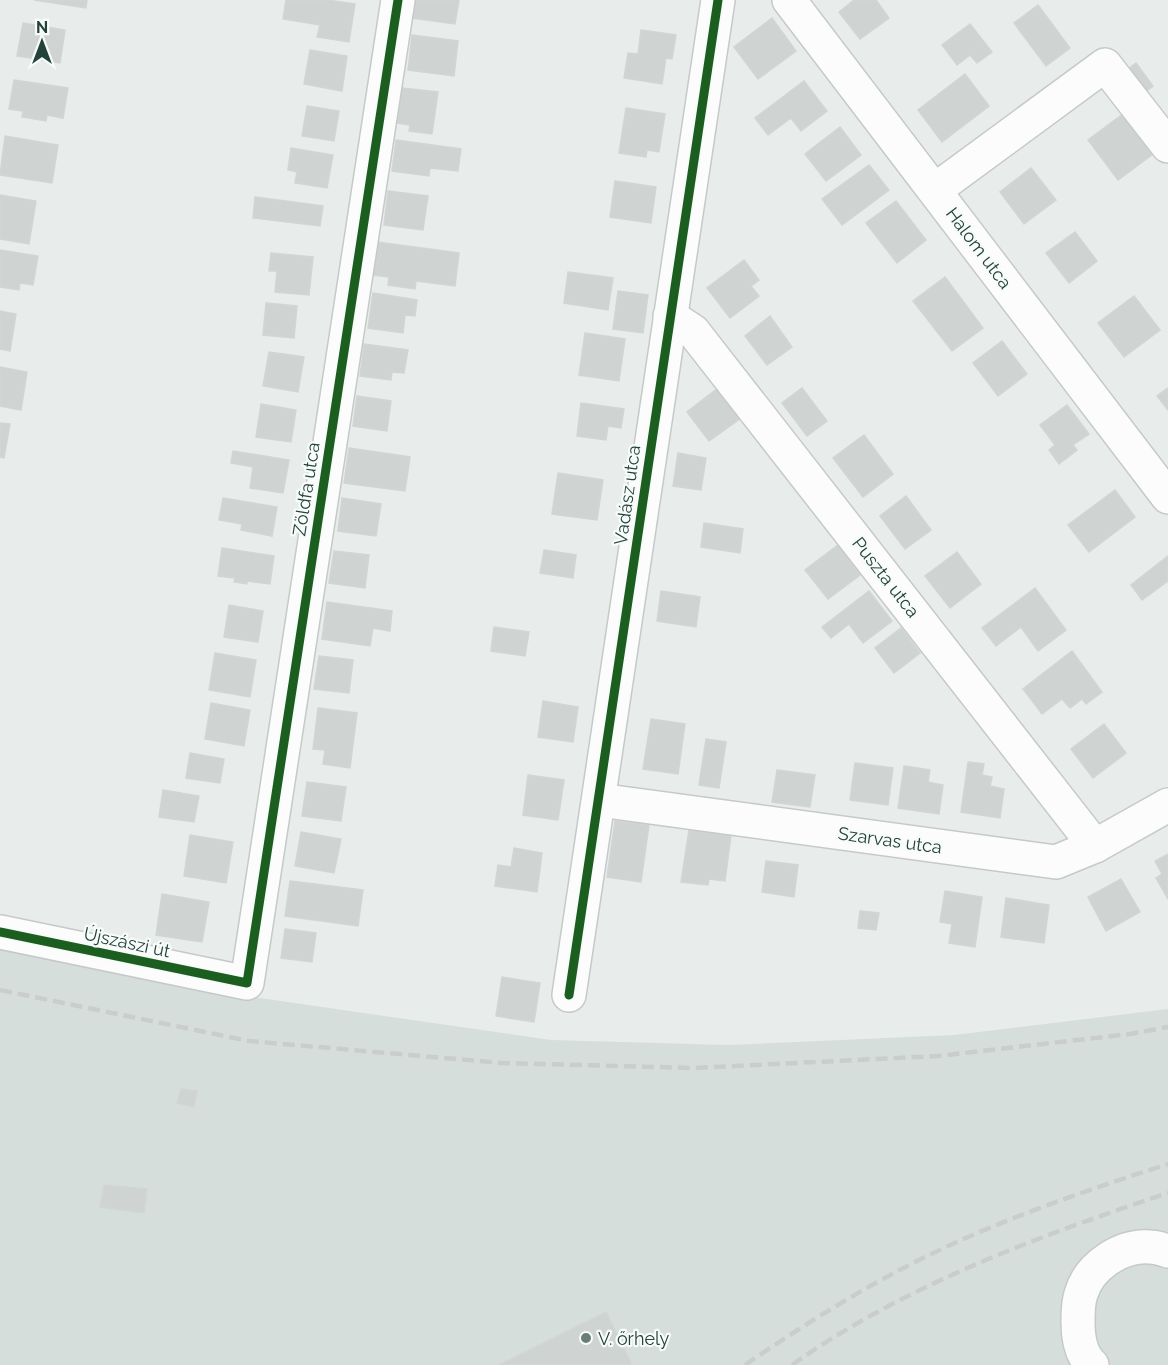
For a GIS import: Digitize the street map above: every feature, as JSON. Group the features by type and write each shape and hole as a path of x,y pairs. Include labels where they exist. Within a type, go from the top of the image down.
{"street":[{"name":"Zöldfa utca","path":"247,983 398,0"},
{"name":"Vadász utca","path":"569,995 718,0"},
{"name":"Halom utca","path":"789,0 1168,497"},
{"path":"935,190 1105,65 1168,146"},
{"name":"Puszta utca","path":"670,316 693,331 1095,846"},
{"name":"Szarvas utca","path":"599,800 1056,862 1095,846 1168,805"},
{"name":"Újszászi út","path":"0,932 247,983"},
{"path":"1092,1365 1087,1360 1078,1335 1078,1318 1081,1293 1095,1270 1118,1252 1149,1246 1168,1251"}],"shaded area":[{"path":"0,943 260,998 551,1040 728,1045 954,1035 1168,1009 1168,1365 0,1365"}],"building":[{"path":"34,0 87,0 86,8"},
{"path":"286,0 327,0 355,4 349,42 317,37 320,25 283,19"},
{"path":"414,0 459,0 455,24 412,18"},
{"path":"854,0 876,0 889,18 860,39 839,12"},
{"path":"1038,5 1070,48 1046,66 1014,23"},
{"path":"772,18 796,51 758,79 734,47"},
{"path":"23,23 65,30 60,63 17,56"},
{"path":"970,24 992,52 977,63 970,55 957,65 942,45"},
{"path":"641,30 676,35 672,59 666,58 662,84 624,78 628,53 638,54"},
{"path":"412,35 458,41 454,76 408,70"},
{"path":"310,50 347,56 342,91 304,84"},
{"path":"1136,63 1153,86 1140,96 1123,73"},
{"path":"965,74 989,106 942,142 918,110"},
{"path":"14,80 68,88 63,118 47,115 46,121 22,117 23,111 9,109"},
{"path":"804,81 827,111 801,131 791,118 768,135 755,118"},
{"path":"402,88 438,92 432,134 409,131 410,125 397,123"},
{"path":"307,106 339,111 334,141 302,136"},
{"path":"626,108 665,114 659,152 647,150 646,157 619,153"},
{"path":"1127,111 1157,151 1118,180 1088,140"},
{"path":"840,127 861,155 826,181 805,154"},
{"path":"5,136 58,145 52,183 0,175"},
{"path":"396,140 461,149 458,171 430,168 429,176 392,171"},
{"path":"291,148 333,155 327,188 295,183 297,172 288,170"},
{"path":"869,165 889,190 842,225 822,199"},
{"path":"1031,168 1056,200 1024,224 1000,192"},
{"path":"615,181 656,187 651,223 610,217"},
{"path":"388,191 428,196 423,230 384,225"},
{"path":"0,195 36,201 29,244 0,239"},
{"path":"255,197 323,206 320,226 253,218"},
{"path":"896,201 926,240 897,263 866,223"},
{"path":"1075,232 1097,261 1069,283 1046,253"},
{"path":"377,242 459,253 455,286 416,281 415,289 388,285 389,277 373,275"},
{"path":"0,250 38,256 33,285 20,283 19,290 0,287"},
{"path":"271,253 313,257 309,295 275,292 277,271 269,271"},
{"path":"744,260 759,280 751,286 759,296 730,318 707,288"},
{"path":"568,272 613,278 608,310 564,303"},
{"path":"945,277 983,328 952,351 913,301"},
{"path":"618,291 648,295 643,333 613,329"},
{"path":"373,293 417,300 415,316 405,315 403,333 368,328"},
{"path":"1134,296 1160,330 1124,357 1098,323"},
{"path":"266,303 297,306 294,338 263,335"},
{"path":"0,311 16,314 10,351 0,349"},
{"path":"770,316 792,347 767,365 745,336"},
{"path":"585,333 625,339 619,381 579,375"},
{"path":"1002,341 1027,374 998,396 973,363"},
{"path":"364,344 408,350 404,373 392,372 391,380 360,376"},
{"path":"269,352 304,357 298,392 263,386"},
{"path":"0,367 27,372 21,410 0,406"},
{"path":"718,388 741,418 709,441 687,412"},
{"path":"802,388 827,421 807,436 782,403"},
{"path":"1168,388 1168,410 1157,396"},
{"path":"357,396 391,401 387,431 353,426"},
{"path":"581,403 624,409 621,428 608,426 606,440 577,436"},
{"path":"261,404 296,410 291,442 256,437"},
{"path":"1067,405 1089,434 1073,445 1077,450 1059,464 1049,450 1055,445 1040,425"},
{"path":"0,423 10,424 4,458 0,457"},
{"path":"864,435 893,474 863,497 833,458"},
{"path":"349,448 410,457 405,491 344,483"},
{"path":"233,451 289,460 283,493 250,488 253,467 231,463"},
{"path":"678,453 706,458 701,490 673,486"},
{"path":"558,473 603,480 597,520 552,514"},
{"path":"1115,490 1135,517 1089,552 1068,525"},
{"path":"906,496 931,530 905,549 880,516"},
{"path":"223,498 277,507 272,536 241,530 242,524 219,520"},
{"path":"342,498 381,504 376,536 338,531"},
{"path":"704,523 743,529 740,553 701,547"},
{"path":"838,545 860,575 828,599 805,570"},
{"path":"222,548 274,556 270,584 234,582 235,578 218,576"},
{"path":"544,550 576,555 573,578 540,573"},
{"path":"334,551 369,555 365,588 329,583"},
{"path":"957,552 981,584 950,608 925,576"},
{"path":"1168,556 1168,581 1142,600 1131,585"},
{"path":"1035,588 1066,630 1038,651 1021,627 996,646 982,628"},
{"path":"661,591 700,597 696,627 657,621"},
{"path":"869,591 892,621 863,643 849,624 831,638 822,627"},
{"path":"327,602 392,611 390,631 373,628 370,646 322,639"},
{"path":"229,605 263,611 258,642 224,637"},
{"path":"494,627 529,632 525,656 491,651"},
{"path":"901,628 920,653 894,673 875,648"},
{"path":"1072,651 1102,692 1086,704 1082,699 1070,708 1062,699 1042,714 1023,689"},
{"path":"215,653 256,660 250,697 209,690"},
{"path":"319,656 353,660 349,693 314,689"},
{"path":"543,701 578,707 573,742 538,737"},
{"path":"211,703 250,710 244,746 205,739"},
{"path":"318,708 357,713 350,768 323,764 325,750 313,749"},
{"path":"651,719 685,724 678,774 643,769"},
{"path":"1104,724 1126,753 1093,778 1071,749"},
{"path":"706,739 726,742 719,788 699,785"},
{"path":"190,753 224,759 220,783 186,778"},
{"path":"968,762 984,764 982,775 992,777 990,786 1004,789 1000,818 961,812"},
{"path":"855,763 893,768 888,805 850,800"},
{"path":"904,766 930,770 928,782 943,785 939,814 898,808"},
{"path":"777,770 815,775 810,807 772,802"},
{"path":"528,775 564,780 558,820 523,815"},
{"path":"307,782 346,787 341,821 302,816"},
{"path":"163,790 199,796 194,822 159,817"},
{"path":"615,821 649,825 641,882 607,877"},
{"path":"689,830 731,836 725,881 709,879 708,885 681,882"},
{"path":"301,832 341,839 334,873 295,866"},
{"path":"190,835 233,842 226,883 184,876"},
{"path":"514,848 542,853 537,892 495,886 498,865 511,867"},
{"path":"1168,854 1168,899 1156,878 1162,874 1155,861"},
{"path":"766,861 798,865 794,897 762,892"},
{"path":"1121,879 1140,912 1106,931 1088,897"},
{"path":"290,881 363,890 358,926 285,916"},
{"path":"945,891 982,897 975,947 949,943 952,924 940,922"},
{"path":"162,894 209,902 202,942 156,935"},
{"path":"1006,898 1049,905 1044,943 1001,937"},
{"path":"860,911 879,913 876,930 858,928"},
{"path":"285,929 316,933 312,962 281,958"},
{"path":"502,977 540,983 534,1022 496,1016"},
{"path":"181,1089 197,1091 194,1107 177,1103"},
{"path":"104,1185 147,1189 144,1213 100,1207"},
{"name":"V. őrhely","path":"606,1312 631,1363 628,1365 499,1365"}],"railway":[{"path":"0,990 249,1041 502,1063 694,1068 938,1056 1130,1034 1168,1027"},
{"path":"745,1365 800,1328 915,1262 999,1224 1095,1188 1168,1164"},
{"path":"792,1365 834,1337 925,1287 1022,1245 1168,1193"}],"cycle path":[{"path":"0,932 247,983 398,0"},
{"path":"569,995 718,0"}],"place":[{"name":"V. őrhely","path":"586,1338"}]}
